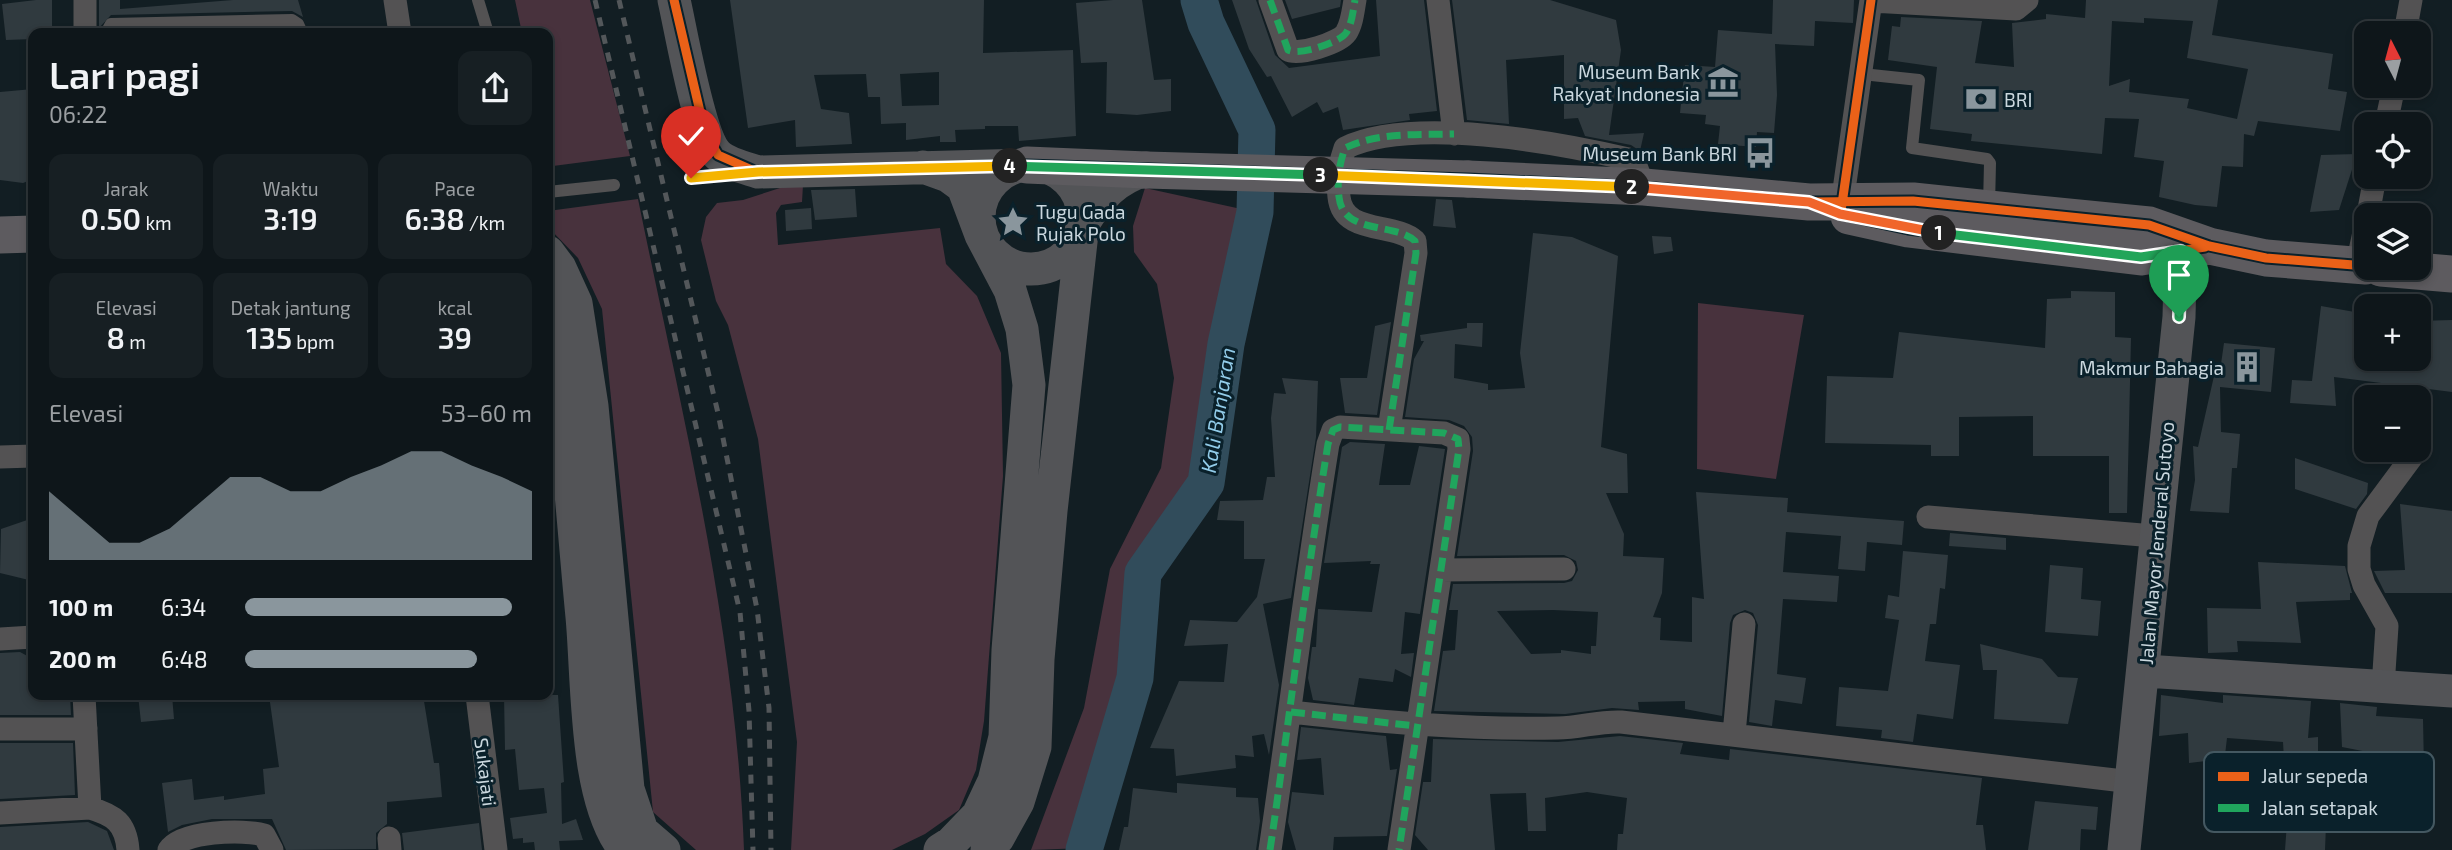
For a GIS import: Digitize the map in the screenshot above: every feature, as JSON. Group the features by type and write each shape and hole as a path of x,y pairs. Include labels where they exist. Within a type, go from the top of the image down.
{"main road":[{"path":"674,0 705,133 718,155 758,172 1027,165 1644,187 1831,206 1913,201 2149,225 2190,244 2266,258 2354,266"},
{"path":"987,850 998,838 1018,802 1035,747 1038,659 1051,511 1083,224 1081,201 1070,181 1043,166 1027,165 1001,174 983,195 978,222 981,236 990,251 1003,262 1019,269 1037,270 1054,265 1068,255 1079,241 1083,224 1111,187 1127,176 1146,170"},
{"path":"923,167 948,176 963,187 981,236 1010,290 1022,328 1029,385 1008,650 1005,737 994,781 978,815 951,843 940,850"},
{"path":"1831,206 1908,229 2141,257 2190,244"},
{"path":"0,235 28,234"},
{"name":"Jalan Mayor Jenderal Sutoyo","path":"2124,850 2145,671 2154,536 2190,244"},
{"path":"553,261 576,303 592,406 628,789 642,831 664,850"},
{"path":"2431,272 2452,274"},
{"path":"553,340 566,431 587,697 600,797 614,837 625,850"},
{"path":"2145,671 2452,691"}],"street":[{"path":"85,0 85,28"},
{"path":"395,0 399,28"},
{"path":"1270,0 1288,50 1300,53 1342,38 1347,31 1355,0"},
{"path":"1438,0 1454,134"},
{"path":"1831,206 1862,74 1871,0 2016,9 2027,0"},
{"path":"2408,21 2412,0"},
{"path":"1388,430 1416,254 1415,241 1405,232 1366,226 1350,219 1340,206 1339,165 1345,148 1378,136 1454,134 1570,148 1628,159 1636,166 1644,187"},
{"path":"1270,850 1291,712 1302,608 1330,434 1340,427 1444,433 1458,439 1459,449 1399,850"},
{"path":"0,457 28,456"},
{"path":"2383,687 2387,626 2364,585 2359,569 2360,539 2368,516 2408,462"},
{"path":"1928,517 2154,536"},
{"path":"1441,570 1564,569"},
{"path":"1734,734 1744,624"},
{"path":"0,639 28,637"},
{"path":"85,700 90,808"},
{"name":"Sukajati","path":"478,700 496,850"},
{"path":"1291,712 1416,726 1560,728 1595,721 1734,734 2132,782"},
{"path":"0,729 86,729"},
{"path":"0,813 90,808 117,817 123,826 128,850"},
{"path":"169,850 177,842 194,836 252,831 264,835 272,850"}],"lane":[{"path":"478,0 486,28"},
{"path":"109,28 111,24 292,20 300,28"},
{"path":"1862,74 1919,80 1912,148 1987,159 1990,163 1989,209"},
{"path":"691,178 758,172"},
{"path":"553,191 614,185"}],"shaded area":[{"path":"515,0 590,0 630,156 553,166 553,28 521,28"},
{"path":"803,185 802,202 781,205 776,213 778,245 940,228 946,264 977,296 1001,353 1003,476 984,721 976,770 959,810 925,834 892,850 791,850 797,742 758,439 728,325 716,301 701,240 706,217 717,203 743,200 783,187"},
{"path":"1145,188 1255,212 1226,344 1206,483 1143,573 1135,678 1085,848 1031,850 1084,708 1110,569 1161,468 1174,378 1157,284 1134,252 1133,226"},
{"path":"638,199 689,441 719,604 739,768 744,850 696,850 653,812 602,309 578,258 553,232 553,210"},
{"path":"1698,303 1804,315 1776,479 1697,469"}],"building":[{"path":"52,0 52,28 28,28 28,39 6,40 2,4"},
{"path":"99,0 120,0 120,9 233,0 298,0 303,17 292,11 111,15 99,28"},
{"path":"730,0 984,0 983,53 1073,50 1076,136 1019,141 1018,126 985,126 985,129 955,130 956,142 940,142 940,136 906,140 906,123 881,124 880,97 868,97 866,74 814,75 821,109 849,113 852,144 796,147 795,120 748,128","holes":["939,72 939,105 902,106 900,74"]},
{"path":"1142,0 1154,80 1171,79 1171,111 1137,115 1106,113 1107,62 1081,63 1076,3"},
{"path":"1232,0 1256,0 1275,55 1289,68 1380,56 1376,0 1424,0 1437,111 1409,114 1410,120 1343,130 1338,107 1323,113 1317,102 1292,117 1271,76 1267,77 1249,49"},
{"path":"1285,0 1341,0 1340,7 1292,19"},
{"path":"1452,0 1550,0 1616,20 1621,50 1609,135 1644,133 1640,151 1631,145 1585,136 1578,118 1564,119 1564,55 1506,60 1509,124 1467,120"},
{"name":"Museum Bank Rakyat Indonesia","path":"1773,0 1854,0 1853,23 1815,21 1814,46 1775,44 1777,95 1774,133 1757,132 1756,147 1718,144 1720,126 1705,124 1706,115 1680,113 1685,65 1715,67 1718,30 1772,34"},
{"path":"2086,0 2218,0 2212,35 2333,54 2328,89 2347,92 2340,131 2258,121 2254,136 2244,134 2243,167 2222,166 2217,207 2195,205 2159,197 2164,161 2134,157 2139,119 2105,118 2102,154 1971,141 1972,134 1930,129 1937,67 1888,60 1892,26 1900,27 1901,17 1982,21 1975,63 2014,67 2012,23 2046,19 2046,14 2085,18","holes":["2144,18 2193,21 2187,58 2248,69 2237,119 2187,108 2189,99 2129,92 2130,79 2109,86 2112,21 2144,23"]},
{"path":"28,89 28,181 23,183 0,180 0,92"},
{"path":"2354,154 2354,163 2339,210 2310,212 2321,155"},
{"path":"855,189 857,217 815,220 811,190"},
{"path":"1436,199 1452,200 1456,228 1433,226"},
{"path":"811,208 812,229 786,231 785,210"},
{"path":"1533,233 1572,237 1618,256 1601,447 1627,454 1628,493 1606,493 1624,534 1623,556 1664,558 1662,593 1653,617 1661,618 1660,640 1692,642 1692,597 1704,599 1696,492 1788,498 1787,512 1904,521 1902,545 1867,542 1865,571 1838,569 1841,536 1786,532 1783,572 1839,576 1837,602 1783,599 1777,674 1806,678 1802,704 1775,700 1772,726 1749,722 1758,625 1753,613 1745,610 1733,615 1730,623 1722,716 1685,709 1685,701 1638,702 1639,710 1612,708 1565,714 1434,711 1443,651 1455,650 1458,610 1449,610 1453,584 1564,583 1572,581 1578,570 1576,561 1564,555 1457,556 1473,451 1472,437 1464,426 1449,420 1405,417 1414,359 1424,341 1421,341 1420,335 1467,328 1467,323 1483,323 1482,347 1455,344 1454,378 1488,384 1488,390 1525,388 1520,353","holes":["1497,611 1598,612 1596,646 1591,646 1591,654 1561,650 1561,653 1531,654"]},
{"path":"1652,236 1671,237 1673,251 1654,254"},
{"path":"2071,291 2115,292 2115,337 2131,338 2127,513 2109,513 2109,456 2033,456 2033,416 1959,417 1959,456 1931,456 1931,445 1825,443 1827,376 1893,378 1899,332 2045,348 2047,299 2071,298"},
{"path":"2321,306 2354,312 2354,371 2431,371 2431,321 2452,320 2452,392 2431,389 2431,385 2397,385 2334,377 2336,406 2290,403 2292,380 2312,381"},
{"path":"1391,322 1377,415 1345,413 1340,378 1367,378 1375,326"},
{"path":"2224,343 2275,348 2271,392 2220,387 2221,432 2240,434 2237,468 2232,468 2229,513 2190,511 2195,480 2193,446 2198,447 2214,376 2219,378"},
{"path":"1282,378 1318,381 1316,437 1291,598 1263,604 1279,685 1269,755 1264,734 1252,736 1254,757 1235,755 1236,768 1176,776 1174,749 1150,748 1179,681 1224,682 1228,644 1184,646 1190,620 1237,622 1257,597 1265,559 1244,559 1244,521 1217,520 1220,501 1263,500 1267,477 1275,477 1271,418 1274,393 1286,394"},
{"path":"1350,442 1385,444 1379,485 1410,485 1419,446 1445,449 1420,614 1405,612 1401,654 1414,653 1411,677 1395,669 1393,682 1359,678 1354,705 1313,700 1308,678 1312,647 1316,647 1318,609 1372,612 1380,564 1370,564 1371,561 1324,563 1342,447"},
{"path":"2295,458 2368,483 2367,494 2356,509 2295,489"},
{"path":"2400,504 2452,511 2452,593 2385,593 2374,571 2405,570"},
{"path":"28,520 28,580 0,573 1,529"},
{"path":"1950,533 2006,538 2006,550 1949,546"},
{"path":"1903,551 1948,555 1945,589 1940,588 1936,624 1930,624 1925,661 1960,665 1953,719 1917,714 1913,742 1881,738 1882,730 1836,726 1839,687 1888,691 1899,620 1885,618 1888,595 1899,597"},
{"path":"2258,562 2345,566 2352,593 2350,600 2296,602 2301,643 2237,641 2238,652 2208,653 2207,608 2261,609"},
{"path":"2050,565 2083,568 2081,599 2101,601 2098,636 2045,632"},
{"path":"1980,644 2042,659 2058,677 2078,678 2068,724 1994,719 1997,670 1983,670"},
{"path":"20,652 28,656 28,700 70,700 71,715 0,715 0,653"},
{"path":"553,695 558,695 564,782 561,783 562,824 576,819 583,840 559,841 560,850 535,850 534,842 523,843 523,838 513,839 510,818 547,813 544,788 519,790 515,749 505,750 504,700 553,700"},
{"path":"2161,695 2223,703 2223,695 2311,701 2308,738 2318,737 2318,752 2284,752 2283,742 2227,738 2225,752 2204,752 2204,761 2189,763 2188,733 2159,736"},
{"path":"139,700 172,700 174,719 141,722"},
{"path":"270,700 424,700 434,763 439,763 442,797 387,802 387,824 376,833 376,849 286,850 272,819 212,819 182,825 168,832 162,783 192,779 194,800 224,796 224,800 265,794 263,769 279,767"},
{"path":"2340,703 2377,707 2376,716 2423,719 2424,752 2368,752 2342,747"},
{"path":"1301,727 1386,736 1390,770 1397,769 1387,836 1334,837 1333,850 1296,850 1288,822 1292,792 1324,795 1321,758 1297,760"},
{"path":"1620,736 1683,743 1680,754 1729,760 1730,749 1982,778 1976,825 1983,825 1986,850 1617,850 1618,834 1623,834 1627,798 1587,792 1545,798 1546,831 1528,831 1526,793 1490,794 1495,850 1428,850 1415,835 1423,782 1431,782 1433,739 1558,742"},
{"path":"0,743 73,743 75,795 0,799"},
{"path":"1177,783 1236,788 1236,797 1258,798 1260,821 1256,850 1119,850 1124,827 1128,827 1133,788 1177,793"},
{"path":"2035,801 2098,807 2096,830 2081,829 2080,850 2028,850"},
{"path":"88,822 107,831 114,850 0,850 0,827"},
{"path":"479,823 482,850 404,850 402,833"},
{"path":"2286,832 2326,832 2325,850 2285,850"}],"waterway":[{"name":"Kali Banjaran","path":"1084,850 1135,678 1143,573 1206,483 1226,344 1255,212 1257,130 1206,23 1199,0"}],"railway":[{"path":"595,0 740,612 749,711 753,850"},
{"path":"619,0 718,413 757,609 769,708 771,850"}],"marked path":[{"path":"1270,0 1288,50 1293,51 1318,48 1342,37 1350,26 1355,0"},
{"path":"1389,430 1416,253 1415,241 1406,235 1359,223 1350,217 1343,209 1339,197 1340,166 1345,148 1371,139 1398,135 1454,134"},
{"path":"1270,850 1328,444 1333,430 1340,427 1444,433 1458,439 1459,449 1399,850"},
{"path":"1291,712 1416,726"}],"cycle path":[{"path":"674,0 705,133 718,155 752,170"},
{"path":"1841,211 1871,0"},
{"path":"691,178 758,172 1027,165 1644,187 1809,202 1913,201 2149,225 2209,246 2266,258 2354,265"},
{"path":"1819,206 1840,214 1908,229 2141,257 2205,247"}],"place":[{"name":"Museum Bank Rakyat Indonesia","path":"1723,82"},
{"name":"BRI","path":"1981,99"},
{"name":"Museum Bank BRI","path":"1760,153"},
{"name":"Tugu Gada Rujak Polo","path":"1013,222"},
{"name":"Makmur Bahagia","path":"2247,367"}],"route":[{"path":"691,178 758,172 1027,165 1644,187 1809,202 1840,214 1908,229 2141,257 2181,251 2179,317"}]}
